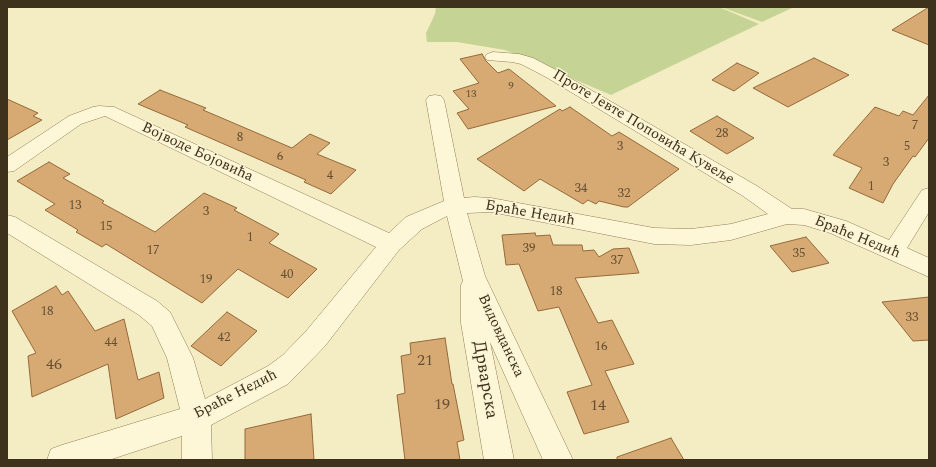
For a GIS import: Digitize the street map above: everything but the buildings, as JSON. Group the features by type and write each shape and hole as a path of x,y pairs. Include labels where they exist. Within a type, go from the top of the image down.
{"street":[{"name":"Проте Јевте Поповића Кувеље","path":"493,57 513,57 527,60 750,191 787,216"},
{"path":"435,100 455,207"},
{"name":"Војводе Бојовића","path":"7,166 75,120 99,111 108,111 391,244"},
{"path":"893,252 929,195"},
{"name":"Браће Недић","path":"62,460 196,418 262,385 278,375 316,338 391,244 414,224 444,209 474,204 491,205 654,236 691,237 731,232 787,216 816,219 838,227 929,268"},
{"name":"Видовданска","path":"455,207 473,276 558,460"},
{"path":"7,223 148,308 161,319 180,358 196,418 197,460"},
{"name":"Дрварска","path":"473,276 474,323 499,460"}],"green space":[{"path":"436,7 719,7 759,24 611,95 505,50 457,42 427,42 426,33 435,14"},
{"path":"721,7 794,7 762,22"}]}
